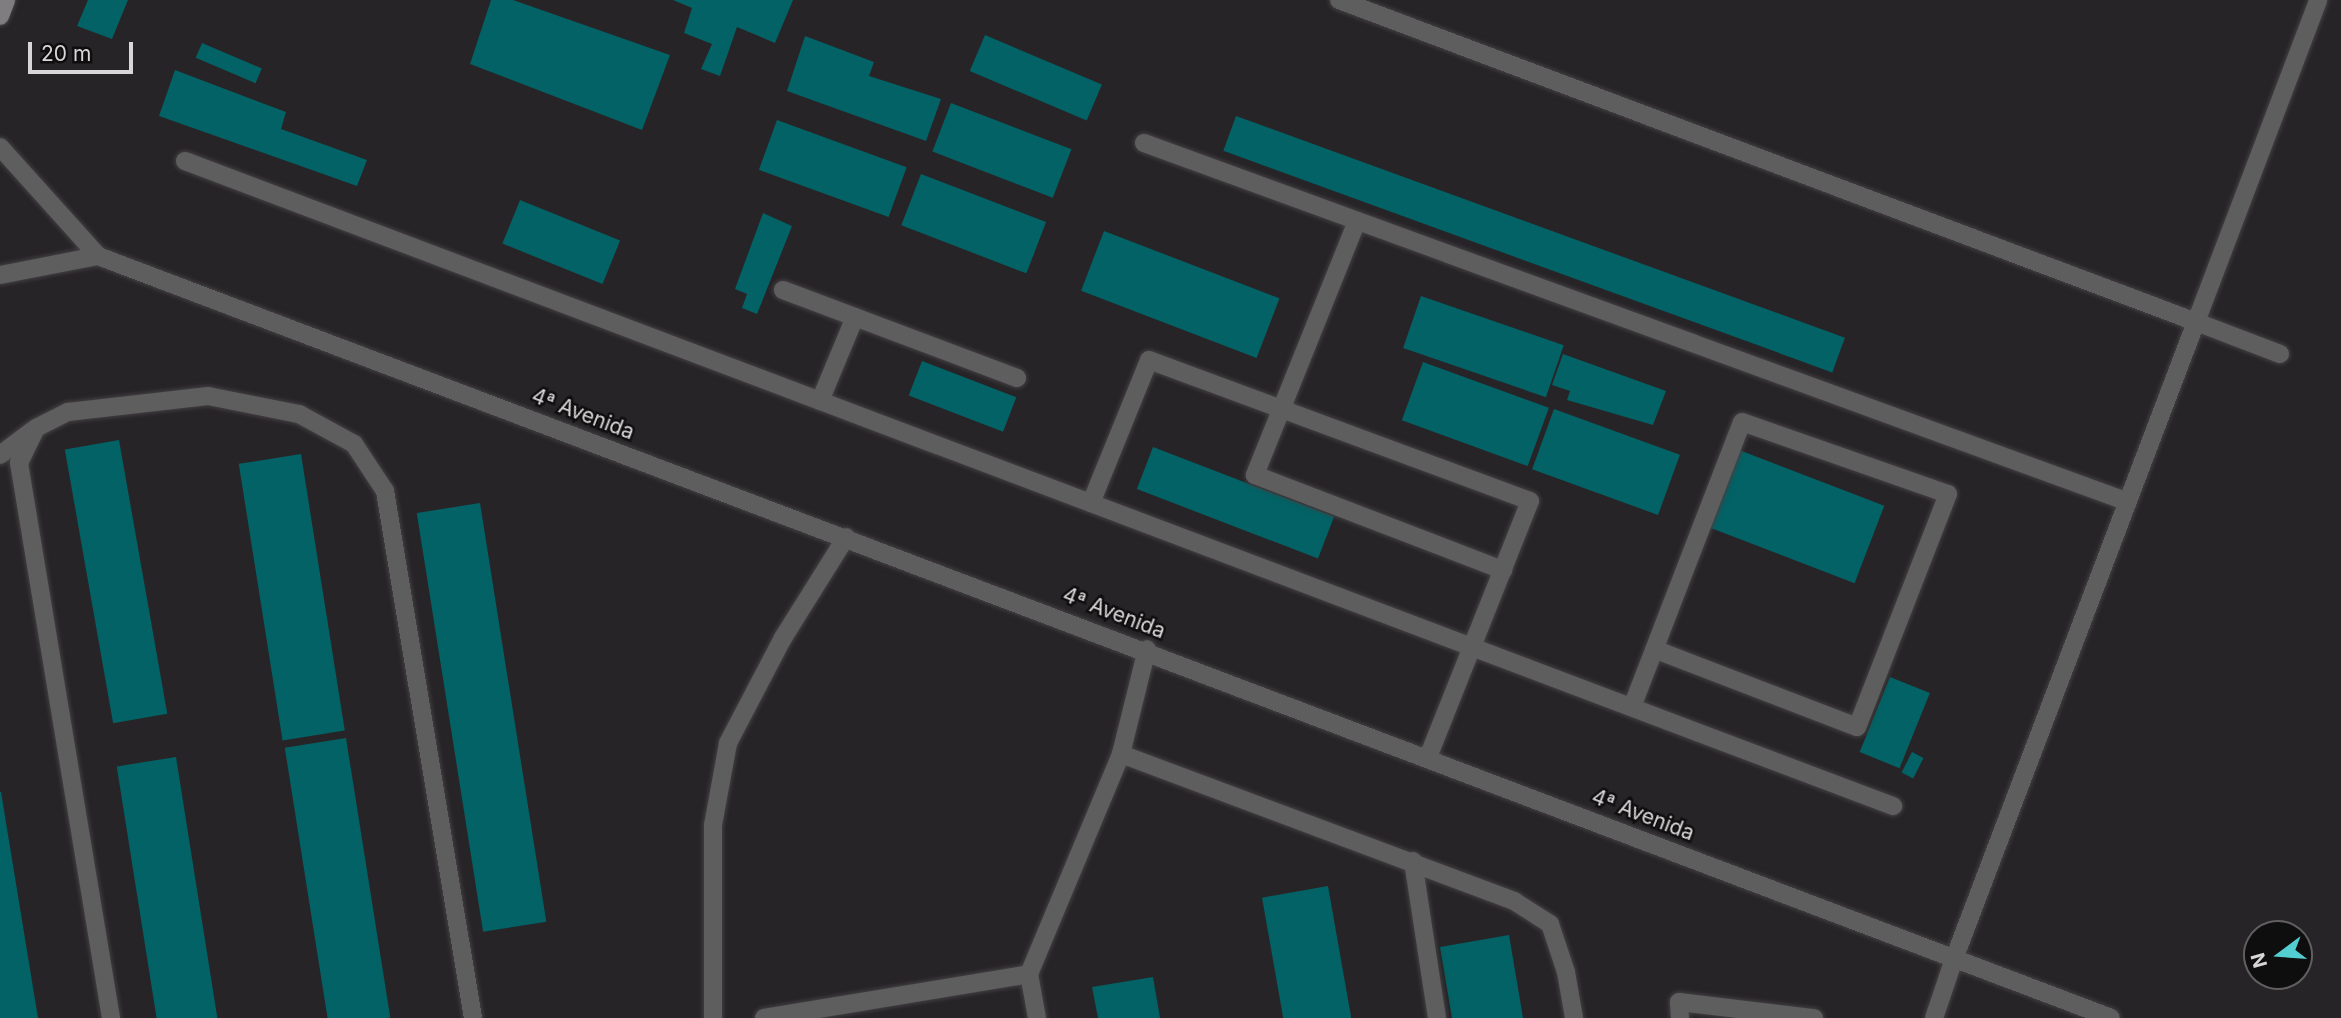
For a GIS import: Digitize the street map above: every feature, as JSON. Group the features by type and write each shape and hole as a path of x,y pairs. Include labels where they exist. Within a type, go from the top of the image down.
{"main road":[{"path":"0,16 6,0"}],"street":[{"path":"1339,0 2280,354"},
{"path":"1934,1018 1954,958 2318,0"},
{"path":"1144,143 2128,502"},
{"path":"0,147 98,256"},
{"path":"185,161 1893,806"},
{"path":"1357,221 1255,475 1503,570"},
{"path":"0,275 98,256"},
{"name":"4ª Avenida","path":"98,256 1147,649 2111,1018"},
{"path":"783,290 1017,378"},
{"path":"820,401 855,317"},
{"path":"1091,503 1149,360 1530,501 1429,757"},
{"path":"0,455 36,428 68,412 208,396 299,414 354,444 385,491 473,1018"},
{"path":"1632,707 1654,649 1742,422 1948,494 1857,727 1654,649"},
{"path":"36,428 19,463 111,1018"},
{"path":"713,1018 713,825 728,743 783,638 846,537"},
{"path":"1037,1018 1029,974 1121,754 1147,649"},
{"path":"1121,754 1413,860 1514,901 1550,924 1566,972 1574,1018"},
{"path":"1413,860 1437,1018"},
{"path":"764,1018 1029,974"},
{"path":"1680,1018 1679,1002 1814,1018"}],"building":[{"path":"88,0 128,0 112,39 77,26"},
{"path":"491,0 513,0 670,55 642,130 470,64"},
{"path":"673,0 793,0 775,43 737,27 720,76 701,69 712,44 684,33 692,8"},
{"path":"985,35 1102,85 1087,121 970,71"},
{"path":"805,36 874,62 869,76 941,99 926,141 787,91"},
{"path":"202,43 262,68 256,83 196,58"},
{"path":"175,70 286,112 281,129 367,160 357,186 159,116"},
{"path":"951,103 1071,149 1053,198 932,152"},
{"path":"1236,116 1845,338 1832,372 1223,151"},
{"path":"777,120 907,167 889,217 759,170"},
{"path":"921,174 1046,222 1026,273 901,225"},
{"path":"520,200 620,240 603,284 502,244"},
{"path":"763,213 792,226 757,314 742,308 747,294 735,289"},
{"path":"1104,231 1280,298 1257,358 1081,291"},
{"path":"1421,296 1564,345 1546,397 1403,348"},
{"path":"1563,354 1666,391 1653,425 1567,400 1570,391 1552,385"},
{"path":"922,361 1016,397 1003,432 909,396"},
{"path":"1423,362 1549,408 1528,466 1402,420"},
{"path":"1554,409 1680,455 1658,515 1532,469"},
{"path":"119,440 167,714 113,723 65,450"},
{"path":"1153,447 1334,517 1318,559 1137,489"},
{"path":"1734,448 1884,506 1855,583 1704,525"},
{"path":"301,454 345,731 283,740 239,464"},
{"path":"480,503 546,922 483,932 417,513"},
{"path":"1890,677 1930,693 1900,768 1860,752"},
{"path":"346,738 390,1018 328,1018 285,748"},
{"path":"1912,752 1924,758 1913,778 1902,772"},
{"path":"176,757 217,1018 157,1018 117,766"},
{"path":"1,792 38,1018 0,1018"},
{"path":"1328,886 1351,1018 1283,1018 1262,898"},
{"path":"1509,935 1523,1018 1452,1018 1440,947"},
{"path":"1153,977 1160,1018 1098,1018 1092,987"}]}
